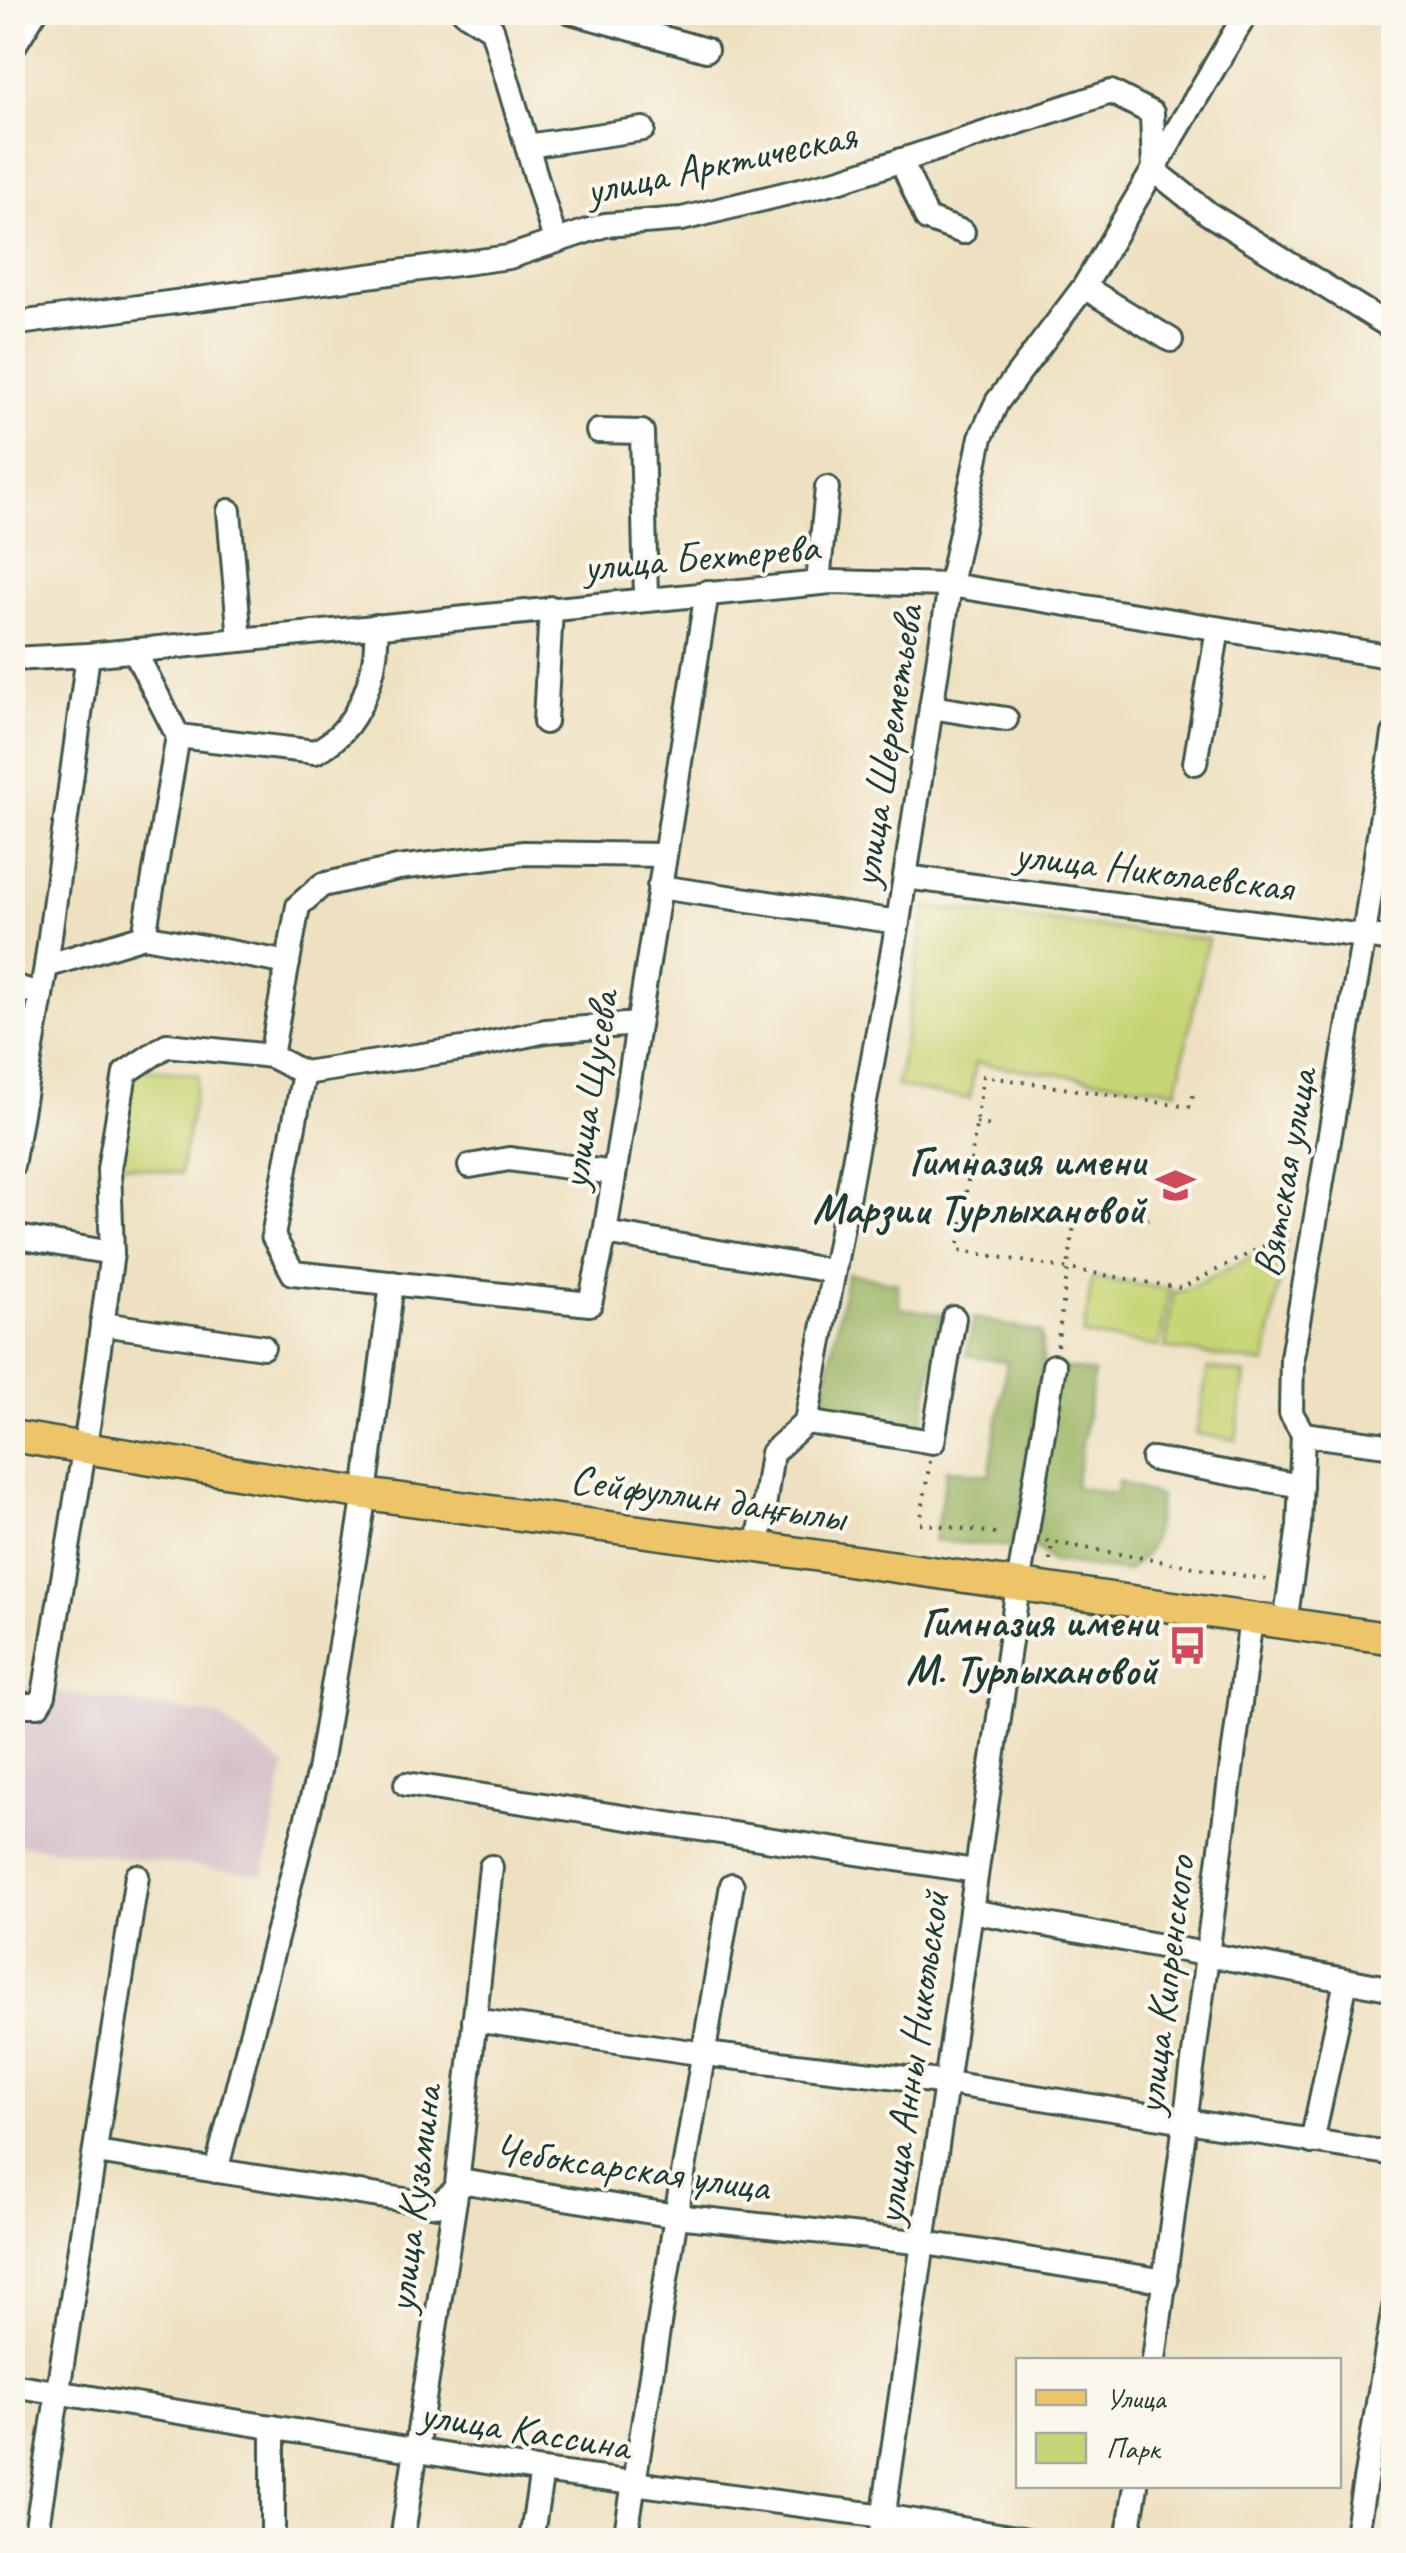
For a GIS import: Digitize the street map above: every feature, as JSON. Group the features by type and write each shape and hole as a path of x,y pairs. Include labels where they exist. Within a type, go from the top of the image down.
{"main road":[{"name":"Сейфуллин даңғылы","path":"12,1436 365,1494 1394,1640"}],"street":[{"path":"12,49 35,12"},
{"path":"464,12 500,21 527,146 554,240"},
{"path":"571,12 706,50"},
{"name":"улица Шереметьева","path":"806,1422 898,922 950,586 981,436 997,402 1084,287 1247,12"},
{"name":"улица Арктическая","path":"12,324 509,257 605,225 682,219 840,180 1111,92 1152,113 1154,170"},
{"path":"527,146 643,129"},
{"path":"900,160 927,219 963,232"},
{"path":"1154,170 1209,214 1394,328"},
{"path":"1084,287 1171,340"},
{"path":"598,431 642,432 646,598"},
{"path":"818,583 827,488"},
{"path":"229,511 240,640"},
{"name":"улица Бехтерева","path":"12,659 88,655 818,583 950,586 1394,657"},
{"name":"улица Щусева","path":"304,1073 273,1236 292,1272 590,1304 605,1233 707,592"},
{"path":"544,722 551,608"},
{"path":"178,736 315,752 334,742 368,690 377,646 376,626"},
{"path":"1195,763 1218,629"},
{"path":"134,650 178,736 144,936"},
{"path":"12,1166 46,966 88,655"},
{"path":"931,707 1006,718"},
{"name":"Вятская улица","path":"1285,1623 1303,1434 1291,1413 1292,1356 1394,734"},
{"path":"271,1056 298,906 322,884 398,868 524,853 664,855"},
{"name":"улица Николаевская","path":"905,877 1394,940"},
{"path":"658,887 898,922"},
{"path":"46,966 144,936 288,963"},
{"path":"12,986 41,994"},
{"path":"12,1705 38,1705 44,1696 112,1253 109,1170 124,1074 168,1045 271,1056 304,1073 468,1048 546,1031 638,1024"},
{"path":"470,1166 509,1159 614,1173"},
{"path":"605,1233 833,1270"},
{"path":"12,1236 112,1253"},
{"path":"216,2171 319,1771 365,1494 392,1283"},
{"path":"758,1547 772,1452 806,1422 933,1442 954,1318"},
{"path":"102,1324 262,1347"},
{"name":"улица Анны Никольской","path":"880,2540 948,2083 975,1871 1054,1366"},
{"path":"1303,1434 1394,1446"},
{"path":"1152,1459 1301,1486"},
{"name":"улица Кипренского","path":"1154,2358 1251,1618"},
{"path":"406,1784 975,1871"},
{"name":"улица Кузьмина","path":"402,2540 456,2194 491,1867"},
{"path":"34,2540 137,1876"},
{"path":"625,2540 732,1886"},
{"path":"971,1911 1394,1989"},
{"path":"1312,2142 1346,1981"},
{"path":"474,2020 705,2054 948,2083 1394,2154"},
{"name":"Чебоксарская улица","path":"96,2152 437,2205 456,2194 466,2182 676,2216 925,2243 1166,2281"},
{"path":"1355,2540 1394,2308"},
{"name":"улица Кассина","path":"12,2385 542,2471 884,2516 1028,2540"},
{"path":"273,2427 273,2540"},
{"path":"532,2540 542,2471"},
{"path":"1128,2540 1136,2488"}],"path":[{"path":"1193,1095 1190,1106 983,1076 958,1250 1181,1288 1274,1240"},
{"path":"976,1123 992,1126"},
{"path":"1054,1366 1076,1210 1149,1219"},
{"path":"933,1442 920,1523 1025,1537 1291,1584"},
{"path":"1050,1561 1052,1542"}],"shaded area":[{"path":"12,1685 219,1716 285,1767 264,1875 13,1844"}],"green space":[{"path":"926,907 1208,939 1177,1090 975,1063 970,1099 897,1087"},
{"path":"140,1068 198,1075 180,1174 115,1163 129,1077"},
{"path":"1286,1240 1266,1364 1165,1348 1174,1291 1180,1292"},
{"path":"847,1273 897,1283 900,1308 941,1314 922,1427 820,1412"},
{"path":"1092,1278 1170,1289 1159,1347 1083,1335"},
{"path":"974,1318 1041,1333 1043,1362 1015,1547 934,1541 947,1469 989,1475 1007,1362 966,1355"},
{"path":"1054,1366 1094,1373 1075,1487 1116,1494 1118,1481 1160,1497 1149,1548 1127,1572 1050,1561 1025,1537"},
{"path":"1208,1368 1245,1374 1236,1440 1196,1434"}],"place":[{"name":"Гимназия имени Марзии Турлыхановой","path":"1175,1185"},
{"name":"Гимназия имени М. Турлыхановой","path":"1187,1646"}]}
